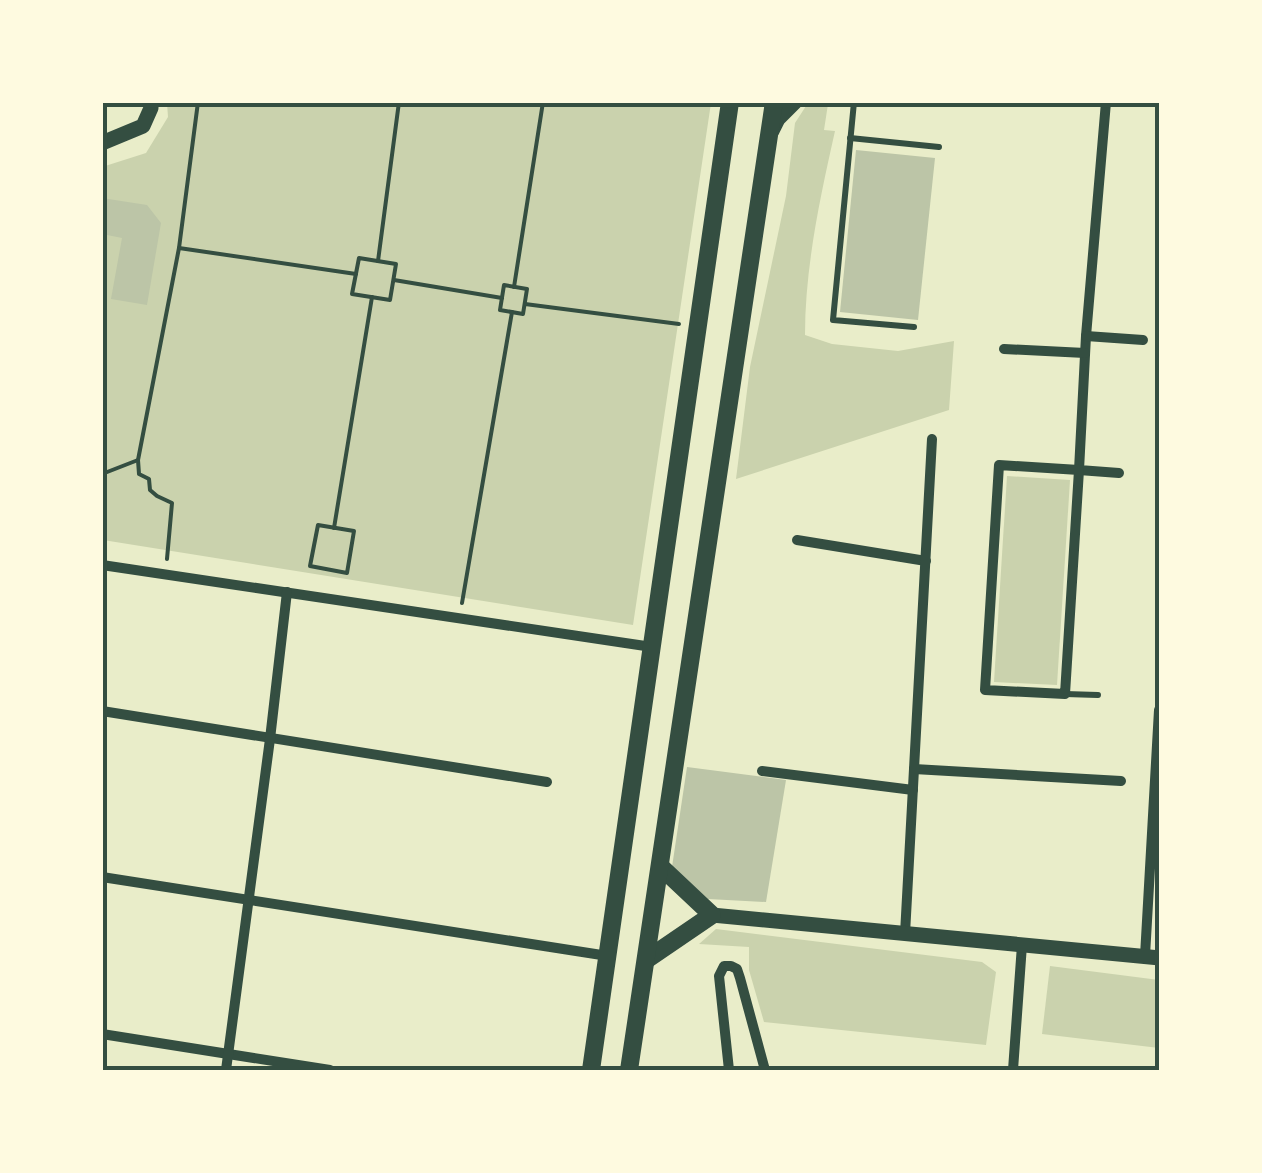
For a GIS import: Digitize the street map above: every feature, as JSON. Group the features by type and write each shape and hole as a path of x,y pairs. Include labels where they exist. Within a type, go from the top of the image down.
{"main road":[{"path":"591,1070 730,102"},
{"path":"629,1070 774,102"},
{"path":"646,960 712,916 660,867"}],"street":[{"path":"102,143 143,126 151,102"},
{"path":"768,139 778,118 795,102"},
{"path":"1106,102 1086,336 1079,470 1065,694 986,690 1000,464 1079,470 1119,472"},
{"path":"1086,336 1143,340"},
{"path":"1004,349 1085,353"},
{"path":"905,934 932,440"},
{"path":"797,540 926,561"},
{"path":"102,565 652,648"},
{"path":"226,1070 286,592"},
{"path":"712,916 1152,957 1159,710"},
{"path":"102,711 547,782"},
{"path":"914,769 1121,781"},
{"path":"762,771 913,790"},
{"path":"102,877 608,956"},
{"path":"1013,1070 1022,945"},
{"path":"730,1070 719,976 724,966 737,969 766,1070"},
{"path":"102,1034 330,1070"}],"lane":[{"path":"854,102 833,320 914,327"},
{"path":"850,138 939,148"},
{"path":"1065,694 1098,695"}],"path":[{"path":"168,550 172,503 150,490 149,480 139,474 138,460 179,248 198,102"},
{"path":"378,260 399,102"},
{"path":"514,286 543,102"},
{"path":"179,248 356,274"},
{"path":"359,258 378,260 396,264 390,300 352,294 359,258"},
{"path":"394,280 502,298"},
{"path":"504,285 527,289 523,314 500,310 502,298 504,285"},
{"path":"334,528 372,297"},
{"path":"525,304 678,324"},
{"path":"464,598 512,312"},
{"path":"102,474 138,460"},
{"path":"318,525 334,528 354,532 346,573 310,566 318,525"}],"green space":[{"path":"167,103 711,103 633,625 103,540 102,167 146,153 168,117"},
{"path":"828,104 824,130 835,131 811,258 805,335 832,344 898,351 954,341 949,410 736,479 750,367 786,196 795,123 806,106"},
{"path":"1007,476 1070,480 1057,685 994,682"},
{"path":"716,929 982,962 996,972 986,1045 764,1022 749,970 749,947 699,944"},
{"path":"1050,966 1159,980 1159,1048 1042,1034"}],"building":[{"path":"856,150 935,158 918,320 840,312"},
{"path":"102,198 147,205 161,223 147,305 111,299 122,238 102,234"},
{"path":"687,767 786,780 766,902 708,899 672,867"}]}
